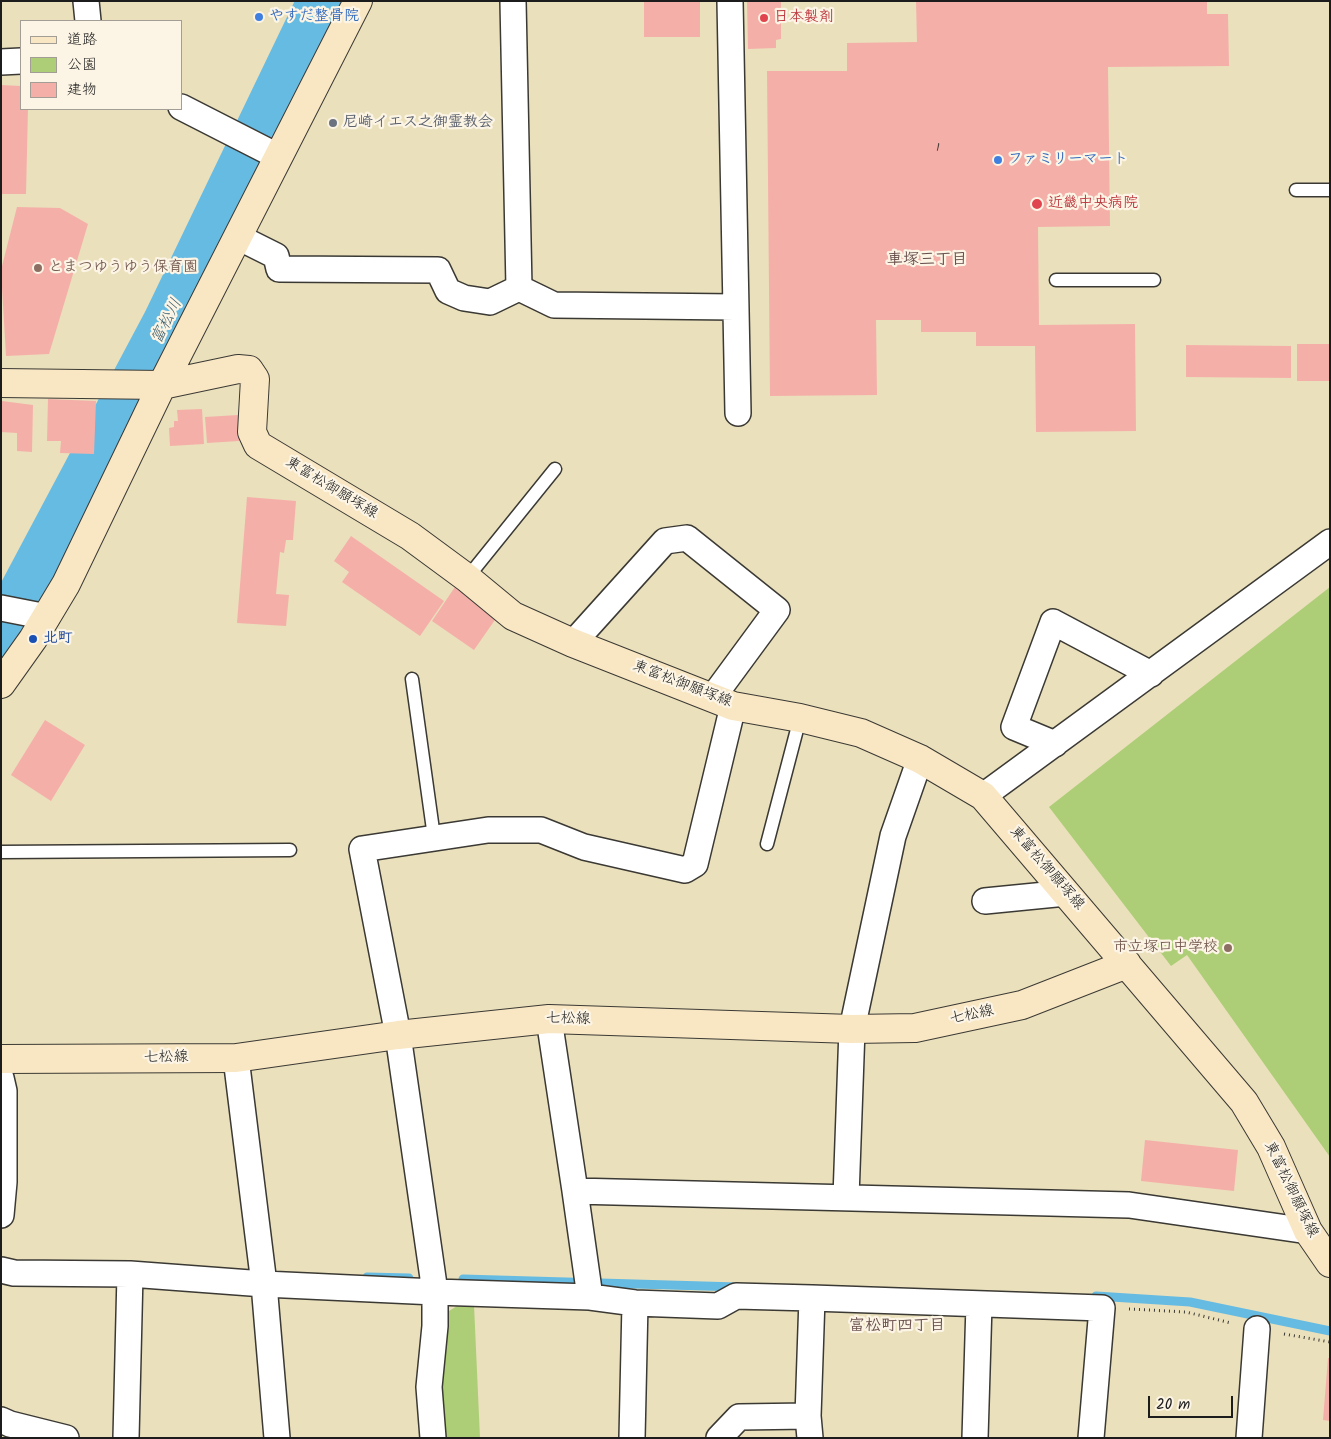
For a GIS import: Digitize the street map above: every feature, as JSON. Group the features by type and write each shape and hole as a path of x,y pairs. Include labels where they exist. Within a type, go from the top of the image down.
{"street":[{"path":"86,1 88,20"},
{"path":"1,684 20,611 66,584 162,385 358,1"},
{"path":"514,1 519,288"},
{"path":"730,1 738,413"},
{"path":"1,62 20,61"},
{"path":"182,108 279,157"},
{"path":"238,237 276,256 279,270 438,270 448,291 464,298 490,302 519,288"},
{"path":"519,288 554,305 735,307"},
{"name":"東富松御願塚線","path":"1,383 162,385 238,369 249,370 255,379 252,432 258,445 410,536 467,578 513,616 573,643 723,702 860,733 920,759 983,796 1244,1102 1270,1147 1308,1231 1330,1263"},
{"path":"433,1438 428,1386 435,1326 435,1292 398,1035 362,849 488,830 541,830 584,846 686,870 695,864 723,702 777,610 687,538 665,541 573,643"},
{"path":"983,796 1330,542"},
{"path":"1055,744 1014,727 1053,622 1151,674"},
{"path":"846,1197 852,1029 893,836 920,759"},
{"path":"985,901 1066,892"},
{"name":"七松線","path":"1,1059 236,1058 398,1035 549,1019 852,1029 915,1028 1022,1005 1127,964"},
{"path":"549,1019 590,1297"},
{"path":"236,1058 264,1284 277,1438"},
{"path":"1,1078 4,1091 4,1182 1,1215"},
{"path":"575,1192 1129,1205 1308,1231"},
{"path":"1,1270 14,1273 130,1274 264,1284 590,1297 635,1303 718,1306 736,1296 1102,1308 1091,1438"},
{"path":"126,1438 130,1274"},
{"path":"719,1438 739,1417 809,1427 812,1298"},
{"path":"632,1438 635,1303"},
{"path":"975,1438 979,1304"},
{"path":"1249,1438 1257,1329"},
{"path":"1,1420 66,1438"}],"lane":[{"path":"1296,190 1330,190"},
{"path":"1056,280 1154,280"},
{"path":"467,578 555,469"},
{"path":"412,679 434,837"},
{"path":"767,844 800,718"},
{"path":"1,852 290,850"}],"path":[{"path":"1102,1308 1186,1312 1257,1329 1330,1342"}],"green space":[{"name":"市立塚口中学校","path":"1330,587 1330,1157 1187,955 1171,966 1049,807"},
{"path":"474,1305 480,1438 445,1438 439,1382 449,1311 457,1306"}],"building":[{"path":"644,1 700,1 700,37 644,37"},
{"path":"747,1 781,1 781,39 776,40 776,48 748,49"},
{"path":"916,1 1207,1 1207,14 1228,14 1229,66 1108,67 1110,226 1038,227 1039,325 1135,324 1136,431 1036,432 1035,346 976,346 976,332 921,332 921,320 876,320 877,395 770,396 767,71 847,71 847,43 917,42"},
{"path":"1,85 20,86 20,110 28,110 26,194 1,194"},
{"path":"17,207 60,208 88,224 49,354 6,356 1,270"},
{"path":"1297,344 1330,344 1330,381 1297,381"},
{"path":"1186,345 1291,346 1291,378 1186,377"},
{"path":"48,399 96,401 94,454 60,453 61,441 47,441"},
{"path":"2,401 33,405 32,452 17,451 17,433 1,432"},
{"path":"202,409 204,444 170,446 169,428 174,427 174,421 178,421 177,410"},
{"path":"238,415 239,441 207,443 205,417"},
{"path":"247,497 296,501 293,540 286,540 284,553 280,552 276,594 289,595 286,626 237,623"},
{"path":"351,536 444,601 420,636 342,582 349,572 334,561"},
{"path":"455,587 497,617 474,650 432,621"},
{"path":"45,720 85,745 51,801 11,775"},
{"path":"1145,1140 1238,1150 1234,1191 1141,1181"},
{"path":"1328,1358 1330,1358 1330,1421 1323,1420"}],"waterway":[{"name":"富松川","path":"1,637 168,323 323,1"},
{"path":"367,1277 409,1278"},
{"path":"463,1279 738,1287"},
{"path":"1096,1296 1190,1302 1330,1331"}],"place":[{"name":"やすだ整骨院","path":"259,17"},
{"name":"日本製剤","path":"764,18"},
{"name":"尼崎イエス之御霊教会","path":"333,123"},
{"name":"ファミリーマート","path":"998,160"},
{"name":"近畿中央病院","path":"1037,204"},
{"name":"とまつゆうゆう保育園","path":"38,268"},
{"name":"北町","path":"33,639"},
{"name":"市立塚口中学校","path":"1228,948"}],"district":[{"name":"車塚三丁目","path":"927,261"},
{"name":"富松町四丁目","path":"897,1327"}]}
